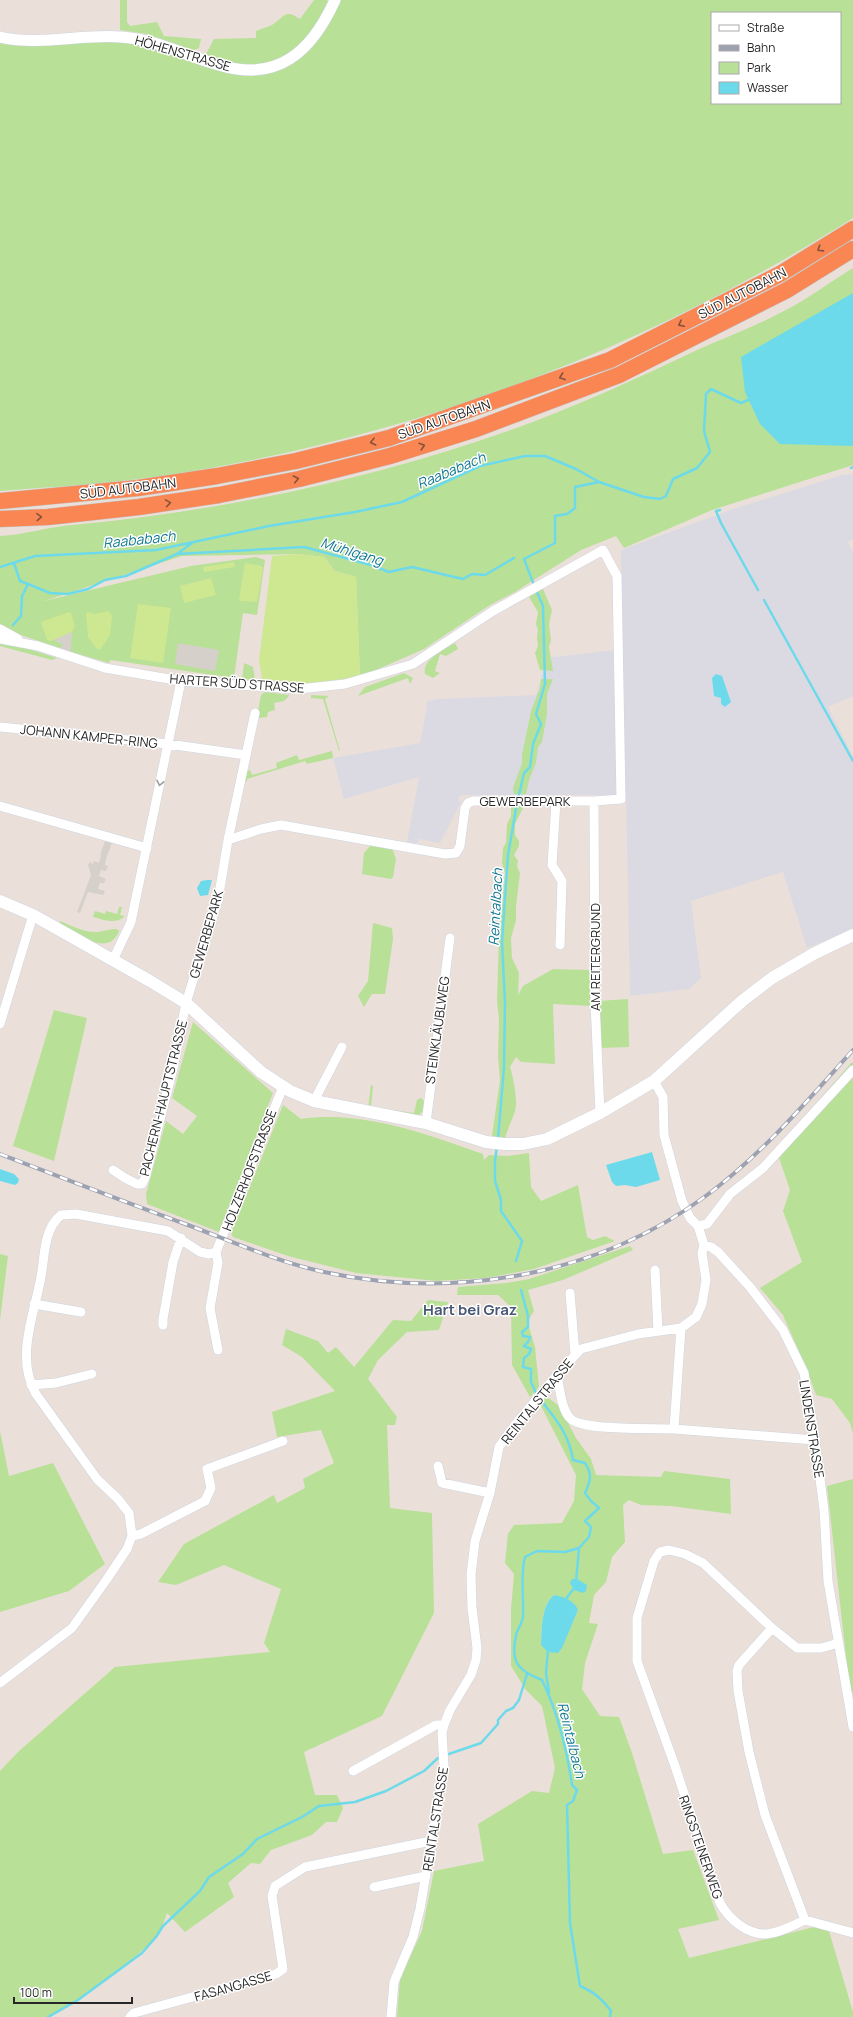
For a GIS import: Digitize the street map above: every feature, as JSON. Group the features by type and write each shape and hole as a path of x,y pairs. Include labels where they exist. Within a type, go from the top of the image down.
{"highway":[{"name":"SÜD AUTOBAHN","path":"0,501 138,488 217,476 296,461 389,438 610,360 780,274 853,229"},
{"name":"SÜD AUTOBAHN","path":"0,519 139,507 219,495 299,479 382,458 469,432 619,375 787,290 853,249"}],"main road":[{"name":"PACHERN-HAUPTSTRASSE","path":"0,902 33,915 186,1003 261,1072 283,1087 314,1101 378,1115 426,1123 486,1142 504,1144 523,1144 547,1139 600,1113 654,1081 742,1000 772,978 815,953 853,936"}],"street":[{"name":"HÖHENSTRASSE","path":"0,37 21,41 107,37 135,39 165,46 225,67 256,70 281,63 305,48 322,27 335,0"},
{"name":"HARTER SÜD STRASSE","path":"0,639 26,643 105,668 181,681 299,689 345,684 413,664 493,611 603,550 616,576"},
{"name":"GEWERBEPARK","path":"228,840 261,829 281,825 445,854 456,852 460,846 465,808 468,803 473,801 621,800 616,576"},
{"name":"HARTER SÜD STRASSE","path":"0,629 26,643"},
{"path":"181,681 168,744 246,755"},
{"name":"GEWERBEPARK","path":"186,1003 218,900 228,840 255,713"},
{"name":"JOHANN KAMPER-RING","path":"0,727 168,744 131,922 113,960"},
{"path":"556,801 552,865 562,881 560,945"},
{"name":"AM REITERGRUND","path":"594,801 595,1002 600,1113"},
{"path":"0,806 147,848"},
{"path":"0,1024 33,915"},
{"name":"STEINKLÄUBLWEG","path":"426,1123 450,938"},
{"name":"PACHERN-HAUPTSTRASSE","path":"113,1170 137,1184 142,1184 145,1178 173,1069 186,1003"},
{"path":"314,1101 342,1047"},
{"path":"654,1081 663,1097 663,1126 672,1167 685,1210 692,1223 701,1227 707,1224 730,1194 763,1168 853,1070"},
{"name":"HOLZERHOFSTRASSE","path":"218,1350 210,1308 218,1262 216,1252 283,1087"},
{"path":"0,1683 72,1628 127,1549 132,1536 128,1513 118,1499 97,1479 31,1385 27,1364 27,1345 49,1231 53,1221 61,1214 76,1214 161,1229 174,1233 205,1254 216,1252"},
{"path":"674,1429 681,1328 696,1317 702,1304 706,1280 702,1253 704,1245 698,1226"},
{"path":"163,1325 173,1262 181,1238"},
{"name":"LINDENSTRASSE","path":"704,1245 711,1247 718,1252 740,1275 771,1314 790,1342 804,1372 824,1510 828,1581 853,1727"},
{"path":"655,1270 658,1331"},
{"path":"570,1293 575,1354"},
{"path":"34,1304 81,1312"},
{"name":"REINTALSTRASSE","path":"391,2017 394,1982 416,1926 426,1876 444,1767 442,1733 450,1710 471,1675 476,1660 477,1648 472,1608 471,1576 475,1541 490,1493 499,1448 515,1424 539,1398 575,1354 582,1349 603,1342 681,1328"},
{"path":"31,1385 56,1383 92,1374"},
{"path":"556,1376 567,1413 575,1423 591,1426 674,1429 815,1440"},
{"path":"132,1536 141,1534 205,1501 211,1488 207,1469 283,1441"},
{"path":"438,1466 442,1483 490,1493"},
{"name":"RINGSTEINERWEG","path":"806,1920 779,1931 766,1934 749,1930 732,1920 724,1910 708,1872 675,1766 637,1661 637,1618 654,1561 660,1552 669,1550 685,1554 703,1563 772,1628 797,1648 821,1648 839,1643"},
{"path":"772,1628 739,1665 737,1671 738,1691 748,1752 765,1814 806,1920 853,1933"},
{"path":"353,1771 436,1725 444,1725"},
{"name":"FASANGASSE","path":"130,2017 134,2013 276,1974 283,1969 272,1896 275,1886 305,1867 431,1841"},
{"path":"374,1887 426,1876"}],"shaded area":[{"path":"853,474 853,539 848,542 853,552 853,696 828,707 853,756 853,929 807,948 783,872 691,901 701,978 689,989 630,996 626,795 459,796 458,800 461,802 440,843 419,839 422,822 418,843 407,842 419,777 344,799 333,758 420,743 427,706 426,702 437,699 536,695 547,658 623,649 621,550 733,509 842,475"},
{"path":"72,632 71,652 58,648 62,647 62,644 54,640"},
{"path":"178,643 219,650 215,671 175,664"},
{"path":"105,841 112,843 106,859 105,865 108,866 106,871 101,870 99,876 106,879 104,883 100,883 98,889 105,891 103,895 88,892 80,913 77,912 91,875 88,865 90,862 93,864 94,861 99,863"}],"green space":[{"path":"120,0 127,0 127,22 130,26 157,22 164,36 201,39 199,48 192,51 147,34 120,30"},
{"path":"314,0 326,0 331,2 301,48 271,63 242,65 205,56 214,39 256,38 256,31 272,25 284,15 291,14 300,19"},
{"path":"339,0 853,0 853,218 772,266 689,310 604,349 517,384 429,415 338,440 247,461 154,477 0,491 0,42 120,38 232,72 306,53 322,35"},
{"path":"853,268 853,465 712,510 624,548 616,536 581,550 515,592 490,605 424,649 360,677 356,577 335,571 324,557 298,554 182,556 44,601 191,566 256,557 265,560 257,615 243,613 234,678 110,660 109,663 0,628 0,536 63,526 181,512 236,503 346,479 453,449 530,423 578,404 763,322 802,301"},
{"path":"298,554 324,557 335,571 356,577 360,677 306,684 262,679 259,660 272,556"},
{"path":"234,562 235,567 204,572 203,567"},
{"path":"245,563 262,566 263,568 257,602 240,601 239,599"},
{"path":"211,578 216,595 184,603 180,586"},
{"path":"543,589 552,610 549,624 551,640 549,647 553,671 540,670 535,653 538,646 538,630 536,624 538,612 529,597"},
{"path":"138,604 171,608 163,663 130,658"},
{"path":"108,611 112,616 110,635 101,649 97,649 88,637 86,613 90,612 94,614"},
{"path":"69,612 71,613 75,626 72,632 51,641 47,640 41,622"},
{"path":"0,640 57,658 52,660 0,646"},
{"path":"455,643 458,649 446,656 440,654 435,671 440,673 433,678 425,674 425,669 430,659"},
{"path":"244,663 253,667 255,680 242,679"},
{"path":"404,673 413,678 410,684 408,678 358,696 365,687"},
{"path":"541,679 553,679 547,694 547,714 542,742 538,747 536,763 529,780 526,794 514,794 513,788 522,763 522,755 531,711 540,688"},
{"path":"265,692 289,696 284,701 274,703 275,710 268,712 267,717 258,718 255,727 261,695"},
{"path":"311,695 329,696 325,699 340,751 323,699 311,698"},
{"path":"332,751 333,758 307,764 305,761 247,779 247,781 243,784 247,771 250,770 252,775 277,768 276,763 297,755 299,760"},
{"path":"511,804 525,804 515,824 515,835 519,841 519,846 514,855 518,861 517,866 520,873 516,920 511,938 512,958 519,973 518,995 523,986 553,969 590,970 591,1006 553,1004 555,1064 521,1062 516,1057 510,1067 515,1089 516,1107 505,1138 492,1136 500,1080 498,1057 499,1020 497,1000 499,936 505,873 502,863 503,848 506,843 507,824 511,816"},
{"path":"371,845 392,848 396,859 393,877 391,879 362,874 364,853"},
{"path":"119,907 122,907 120,915 125,916 121,919 110,921 93,917 95,911 105,914 106,911 117,914"},
{"path":"60,921 79,929 93,932 117,929 119,931 114,939 108,943 100,943 84,938 60,924"},
{"path":"373,923 392,928 393,939 385,994 372,994 364,1007 358,996 368,981"},
{"path":"628,999 629,1047 600,1048 598,1001"},
{"path":"54,1010 87,1018 54,1161 13,1146"},
{"path":"193,1022 273,1093 219,1232 147,1204 146,1194 166,1121 183,1134 197,1116 172,1098"},
{"path":"852,1062 853,1434 850,1423 832,1399 816,1395 807,1370 783,1315 760,1288 802,1262 783,1211 790,1190 776,1149"},
{"path":"371,1085 373,1086 371,1107 414,1113 417,1100 421,1098 424,1101 423,1111 418,1116 368,1108"},
{"path":"283,1105 301,1119 325,1117 348,1118 371,1121 417,1132 483,1154 484,1160 489,1155 508,1156 529,1153 531,1187 541,1201 578,1185 587,1237 593,1240 605,1236 615,1241 534,1269 486,1278 437,1281 356,1273 288,1256 233,1237 231,1233"},
{"path":"630,1246 633,1250 563,1280 528,1290 534,1311 529,1319 529,1327 535,1347 539,1387 530,1397 512,1365 511,1307 498,1295 457,1295 458,1287 506,1283 529,1279"},
{"path":"0,1254 8,1256 0,1320"},
{"path":"428,1300 448,1302 439,1330 407,1332 378,1360 368,1379 397,1417 395,1425 387,1425 390,1508 432,1513 434,1613 382,1716 304,1752 315,1795 337,1795 343,1808 337,1822 326,1822 312,1835 271,1850 260,1864 251,1863 228,1883 234,1897 185,1932 167,1913 159,1932 147,1946 120,1969 69,2006 46,2017 0,2017 0,1771 18,1752 115,1667 270,1652 264,1643 281,1589 224,1565 176,1585 158,1582 184,1544 274,1495 277,1503 305,1488 303,1479 334,1463 321,1430 277,1437 272,1412 335,1391 302,1357 282,1345 286,1329 318,1341 328,1353 336,1347 354,1367 393,1320 411,1321"},
{"path":"546,1396 559,1406 576,1438 591,1459 596,1475 661,1477 664,1471 730,1479 731,1514 671,1506 641,1505 629,1500 623,1505 625,1542 612,1557 606,1582 594,1595 589,1623 598,1624 585,1663 582,1689 600,1716 619,1717 632,1753 663,1854 693,1850 719,1920 678,1929 689,1958 814,1927 829,1931 853,2012 853,2017 397,2017 400,1979 422,1931 434,1871 484,1861 478,1824 532,1791 549,1793 555,1768 542,1706 526,1690 511,1666 511,1609 514,1574 505,1563 508,1534 514,1525 562,1523 574,1501 576,1475 541,1406","holes":["554,1595 578,1610 571,1626 541,1645 544,1611"]},
{"path":"0,1431 9,1476 53,1463 105,1564 69,1591 0,1612"},
{"path":"853,1479 853,1693 850,1693 827,1486"}],"water":[{"path":"853,293 853,446 780,444 760,424 745,392 741,357"},
{"path":"716,674 722,676 731,702 725,707 721,704 721,698 714,696 712,678"},
{"path":"212,880 208,895 200,896 197,888 201,881"},
{"path":"652,1152 660,1180 636,1187 625,1185 616,1186 612,1182 606,1165"},
{"path":"0,1169 14,1174 19,1179 18,1183 15,1185 0,1181"},
{"path":"572,1579 577,1579 587,1585 586,1591 583,1593 574,1590 570,1583"},
{"path":"554,1595 571,1601 578,1610 562,1648 558,1653 548,1652 541,1645 544,1611"}],"waterway":[{"name":"Raababach","path":"0,567 35,556 156,550 269,526 355,512 402,502 480,466 525,456 545,456 576,469 599,482 644,497 660,499 666,496 673,479 697,468 710,452 704,431 706,394 711,389 741,403 750,399"},
{"name":"Mühlgang","path":"534,585 524,559 555,543 555,516 567,514 575,508 575,487 599,482"},
{"path":"720,510 716,511 721,523 758,590"},
{"path":"28,584 50,593 68,594 88,589 105,580 126,576 177,554 192,543"},
{"name":"Mühlgang","path":"177,554 304,547 371,565 389,572 412,567 463,579 472,574 485,575 514,558"},
{"path":"13,625 21,616 22,596 28,584 20,581 14,563"},
{"name":"Reintalbach","path":"518,799 524,773 530,767 533,744 541,724 536,714 545,684 543,606 536,590"},
{"path":"764,600 853,761"},
{"name":"Reintalbach","path":"498,1139 504,1067 505,1003 502,942 508,855 517,803"},
{"name":"Reintalbach","path":"497,1146 495,1181 501,1200 501,1211 522,1241 516,1261"},
{"name":"Reintalbach","path":"521,1290 528,1316 528,1327 522,1332 523,1336 530,1337 524,1346 531,1349 529,1354 524,1358 523,1367 531,1369 531,1382 537,1395"},
{"name":"Reintalbach","path":"540,1399 561,1427 568,1442 573,1460 585,1463 589,1470 589,1485 585,1493 599,1508 585,1521 591,1527 589,1537 579,1548 565,1552 537,1551 525,1557 522,1578 523,1619 517,1633 514,1653 515,1659 522,1669 534,1677 542,1680 561,1731 572,1785 577,1790 573,1801 567,1805 570,1923 580,1986 594,1993 604,2003 611,2011 610,2017"},
{"path":"576,1582 579,1548"},
{"path":"565,1600 575,1587"},
{"path":"548,1650 546,1673 549,1693"},
{"path":"446,1755 481,1743 498,1724 498,1720 506,1711 513,1708 519,1700 527,1674"},
{"path":"48,2017 78,2000 142,1953 156,1937 163,1926 200,1891 209,1877 243,1854 257,1839 302,1817 319,1806 355,1802 386,1791 424,1771 438,1758"}],"railway":[{"path":"0,1154 256,1251 307,1268 373,1280 423,1283 473,1281 522,1275 570,1263 616,1246 661,1225 703,1198 724,1182 764,1146 800,1109 853,1050"}],"district":[{"name":"Hart bei Graz","path":"470,1309"}]}
